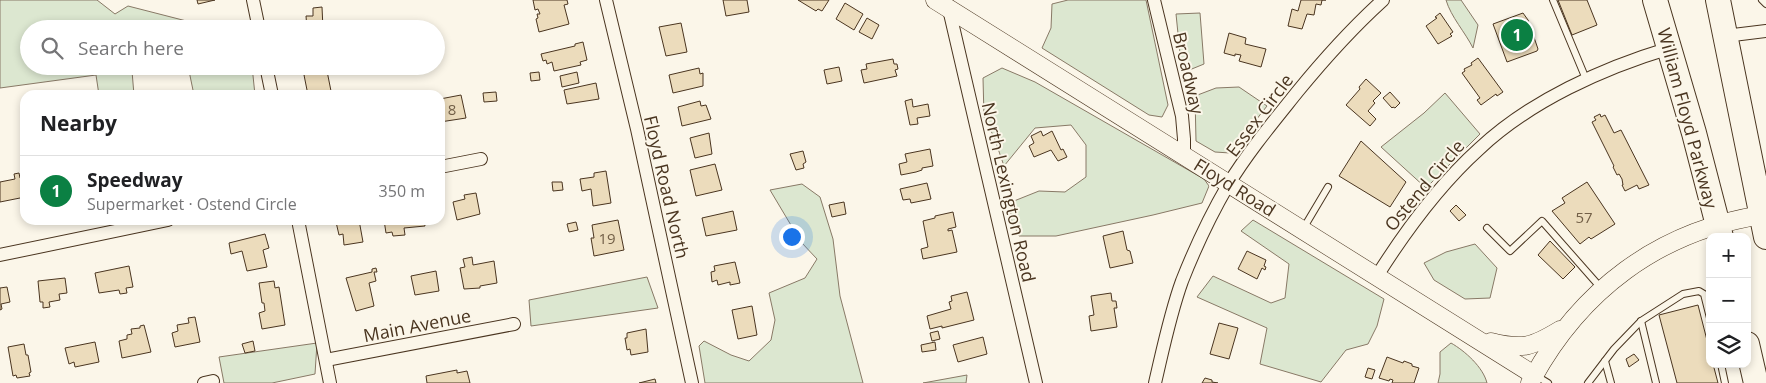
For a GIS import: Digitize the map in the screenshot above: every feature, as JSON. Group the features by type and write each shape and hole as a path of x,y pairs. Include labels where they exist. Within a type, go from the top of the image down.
{"highway":[{"name":"William Floyd Parkway","path":"1655,0 1694,133 1719,230"},
{"path":"1718,0 1765,222"},
{"path":"1751,361 1756,383"}],"street":[{"path":"253,0 257,20"},
{"name":"Floyd Road North","path":"606,0 692,383"},
{"name":"Broadway","path":"1154,0 1182,116 1184,155"},
{"name":"Essex Circle","path":"1155,383 1168,325 1182,282 1205,229 1229,184 1284,108 1337,43 1369,5 1383,0"},
{"name":"Floyd Road","path":"944,3 1478,339 1537,380"},
{"name":"North Lexington Road","path":"944,3 1036,383"},
{"path":"1725,36 1766,31"},
{"name":"Ostend Circle","path":"1377,276 1396,246 1429,202 1445,182 1480,147 1543,103 1586,79 1624,63 1670,48"},
{"path":"268,75 271,90"},
{"path":"445,166 481,159"},
{"path":"1478,339 1509,347 1524,347 1540,342 1566,326 1602,288 1655,251 1698,230 1719,230 1765,222"},
{"path":"0,255 144,225"},
{"path":"299,225 330,383"},
{"name":"Main Avenue","path":"326,360 514,324"},
{"path":"1537,380 1566,326"}],"lane":[{"path":"1553,0 1586,79"},
{"path":"1762,0 1766,4"},
{"path":"1303,230 1328,187"},
{"path":"1487,228 1510,251 1542,221 1602,288"},
{"path":"1588,383 1604,361 1641,321 1683,294 1699,291 1704,294 1706,302"},
{"path":"1641,321 1656,383"},
{"path":"1604,361 1611,383"},
{"path":"1722,368 1726,383"}],"green space":[{"path":"0,0 97,0 115,14 128,6 183,20 20,20 20,75 96,75 0,88"},
{"path":"1068,0 1146,0 1168,105 1162,117 1149,115 1042,48 1051,28 1052,4"},
{"path":"1446,0 1461,0 1478,25 1473,48 1451,12"},
{"path":"1200,13 1204,64 1182,73 1176,14"},
{"path":"1002,68 1035,82 1204,179 1209,186 1202,203 1056,236 1019,236 1010,217 1014,201 1039,191 1065,192 1086,177 1086,145 1071,125 1035,128 1004,166 994,137 984,117 983,78"},
{"path":"96,75 132,75 134,90 98,90"},
{"path":"190,75 253,75 254,90 193,90"},
{"path":"1239,87 1267,106 1230,153 1215,152 1196,141 1195,96 1216,88"},
{"path":"1445,93 1480,134 1426,188 1381,147 1424,113"},
{"path":"802,184 820,197 833,239 840,296 863,383 705,383 699,346 704,341 731,355 749,361 771,340 775,320 769,293 805,278 817,259 801,242 770,190"},
{"path":"1253,220 1384,299 1377,326 1368,344 1346,350 1321,382 1260,364 1267,328 1197,297 1213,276 1271,303 1285,298 1289,264 1241,231"},
{"path":"1475,244 1497,268 1490,298 1465,299 1434,280 1424,263 1446,252"},
{"path":"647,277 658,308 531,326 529,300"},
{"path":"317,343 315,374 272,383 224,383 219,357"},
{"path":"1451,343 1473,360 1482,371 1487,383 1438,383 1440,352"},
{"path":"967,375 966,383 923,383"}],"building":[{"path":"197,0 215,0 198,4"},
{"path":"533,0 567,0 568,4 564,5 569,24 539,32 536,19 538,18 537,14 540,14 538,9 535,10"},
{"path":"723,0 747,0 749,12 726,16"},
{"path":"798,0 829,0 822,11 818,9 816,11"},
{"path":"1301,0 1322,0 1321,5 1316,4 1314,15 1307,14 1302,29 1288,26 1292,9 1298,11"},
{"path":"1558,0 1587,0 1597,25 1572,35"},
{"path":"845,3 863,14 854,30 836,19"},
{"path":"322,7 323,20 306,20 306,16 313,16 313,8"},
{"path":"1440,13 1453,32 1450,34 1452,36 1438,44 1426,26 1437,18 1435,17"},
{"path":"1523,13 1528,20 1538,49 1507,62 1493,24"},
{"path":"867,18 879,25 872,39 859,32"},
{"path":"681,23 687,52 666,56 659,27"},
{"path":"1229,33 1246,38 1245,44 1266,49 1261,67 1239,61 1241,55 1235,54 1235,56 1224,53"},
{"path":"583,42 587,60 580,62 581,65 554,71 552,62 547,64 546,60 543,61 541,54 575,46 575,44"},
{"path":"1478,58 1503,92 1497,96 1496,94 1481,105 1477,100 1480,98 1462,73 1465,71 1464,69 1472,65 1471,63"},
{"path":"893,59 894,64 897,64 898,69 895,70 897,76 864,83 861,70 867,69 866,64"},
{"path":"839,67 842,81 827,84 824,70"},
{"path":"699,68 700,74 703,73 703,86 673,93 669,75"},
{"path":"539,72 540,80 531,81 530,73"},
{"path":"577,72 579,83 562,87 560,76"},
{"path":"304,75 328,75 331,90 307,90"},
{"path":"1366,79 1381,93 1373,101 1375,103 1368,111 1376,119 1370,126 1346,105"},
{"path":"596,83 599,99 567,104 564,90"},
{"path":"496,92 497,101 484,102 483,93"},
{"path":"1390,92 1400,103 1395,108 1392,108 1383,98"},
{"path":"461,95 466,118 445,121 445,98"},
{"path":"912,99 913,107 928,104 930,116 917,118 918,124 910,125 905,101"},
{"path":"700,101 701,106 706,105 711,119 682,126 678,107"},
{"path":"1600,114 1601,117 1605,115 1614,133 1621,130 1649,185 1639,189 1637,185 1625,191 1622,179 1619,174 1617,175 1592,122 1596,120 1594,117"},
{"path":"1041,131 1043,136 1052,131 1061,150 1063,149 1067,157 1058,161 1051,150 1034,157 1029,146 1034,143 1031,136"},
{"path":"709,133 712,154 695,158 690,138"},
{"path":"1361,141 1406,182 1390,207 1339,176"},
{"path":"930,149 933,166 901,175 899,164 907,162 905,154"},
{"path":"803,151 806,162 803,164 804,168 796,170 790,154"},
{"path":"715,164 722,190 696,196 690,170"},
{"path":"606,171 611,203 593,206 591,189 582,191 580,179 594,177 594,173"},
{"path":"19,173 20,198 0,202 0,182 15,179 14,174"},
{"path":"552,182 562,182 563,190 553,191"},
{"path":"1587,182 1615,224 1591,239 1589,237 1580,244 1552,211 1565,203 1562,198"},
{"path":"927,183 931,199 911,203 910,199 903,200 900,189"},
{"path":"476,193 480,214 457,220 453,202 465,199 464,195"},
{"path":"844,202 846,214 832,217 829,205"},
{"path":"1456,205 1466,215 1459,221 1450,211"},
{"path":"733,211 737,230 706,236 702,218"},
{"path":"953,212 956,227 948,229 948,231 952,230 957,252 923,259 921,249 928,247 923,221"},
{"path":"618,220 624,250 594,256 591,238 594,238 592,225"},
{"path":"576,222 578,230 569,232 567,224"},
{"path":"337,225 360,225 363,242 344,245 343,234 339,235"},
{"path":"385,225 425,225 404,228 405,235 393,236 392,232 386,233"},
{"path":"1123,231 1127,250 1130,251 1133,263 1110,268 1103,236"},
{"path":"265,234 269,248 263,250 267,267 247,271 242,251 231,254 229,243"},
{"path":"1550,241 1575,267 1563,279 1538,255"},
{"path":"1247,251 1266,260 1265,270 1262,268 1257,279 1238,269"},
{"path":"472,257 473,265 494,261 497,283 480,286 480,288 464,289 460,268 465,267 463,259"},
{"path":"735,262 740,283 730,285 730,282 718,285 717,280 712,282 711,272 715,271 714,266"},
{"path":"129,266 133,287 126,288 127,293 120,294 119,290 99,293 95,273"},
{"path":"376,268 377,272 374,272 376,281 369,283 374,306 356,311 346,278 372,272 372,269"},
{"path":"436,271 439,291 415,295 411,276"},
{"path":"65,278 67,293 59,294 60,300 49,302 50,307 43,308 43,302 40,302 38,281"},
{"path":"274,281 275,288 279,287 285,325 262,329 259,313 265,311 259,283"},
{"path":"7,287 10,302 1,304 2,309 0,310 0,288"},
{"path":"967,292 974,320 930,329 927,316 951,309 949,302 952,301 951,296"},
{"path":"1111,293 1112,301 1116,301 1117,308 1114,308 1117,327 1091,331 1089,316 1094,315 1091,296"},
{"path":"1698,305 1706,336 1706,368 1714,368 1718,383 1677,383 1659,315"},
{"path":"752,306 757,335 738,339 732,310"},
{"path":"195,317 200,342 175,347 172,333 178,331 177,325 189,323 188,318"},
{"path":"1219,323 1238,328 1229,359 1210,354"},
{"path":"144,325 151,352 122,358 119,341 127,339 127,335 132,334 131,329 140,328 140,326"},
{"path":"646,329 648,352 631,355 630,349 627,350 625,338 627,338 627,333"},
{"path":"938,331 940,339 932,341 930,333"},
{"path":"983,337 987,354 958,362 953,345"},
{"path":"253,341 255,351 245,353 242,344"},
{"path":"95,342 99,362 75,367 74,362 69,364 65,348"},
{"path":"935,342 936,350 922,352 921,345"},
{"path":"24,344 31,372 29,373 30,376 17,378 16,375 13,376 8,347"},
{"path":"1634,354 1639,360 1629,367 1626,359"},
{"path":"1387,357 1403,363 1404,361 1419,368 1414,383 1392,383 1393,380 1390,379 1389,381 1379,378"},
{"path":"1368,368 1375,370 1372,379 1365,377"},
{"path":"457,370 457,373 467,371 470,383 427,383 426,376"},
{"path":"1205,378 1212,380 1212,382 1218,383 1202,383"},
{"path":"655,379 656,383 639,383"}],"place":[{"name":"Speedway","path":"1517,35"}]}
